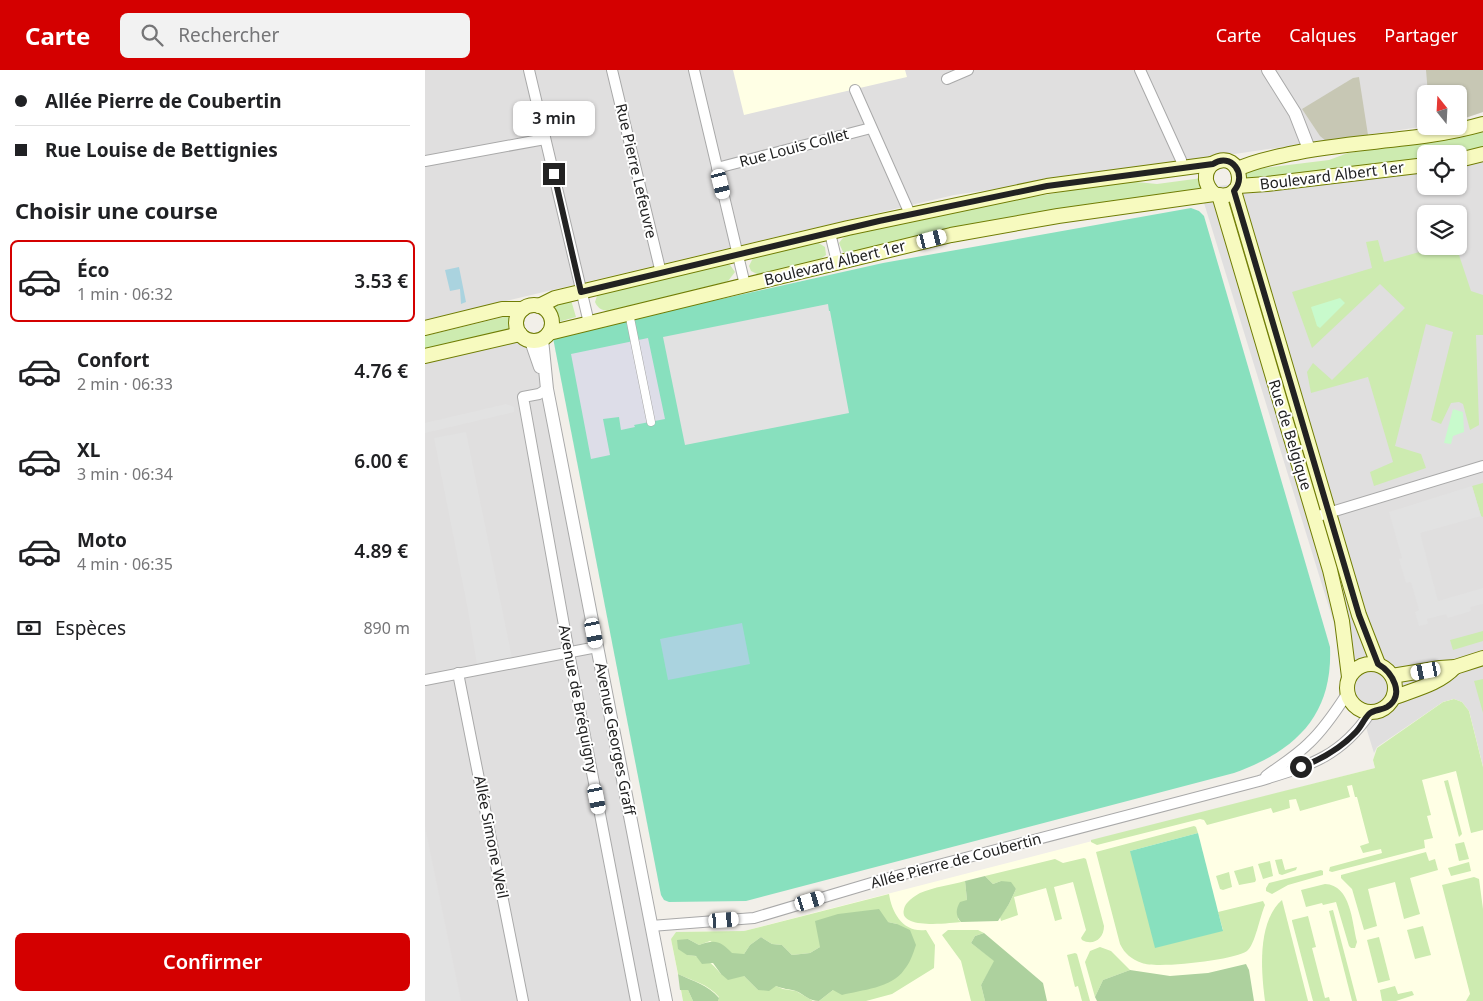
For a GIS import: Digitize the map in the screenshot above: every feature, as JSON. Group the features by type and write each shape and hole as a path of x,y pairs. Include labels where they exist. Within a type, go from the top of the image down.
{"main road":[{"name":"Boulevard Albert 1er","path":"1238,169 1263,160 1309,150 1438,133 1483,124"},
{"path":"1467,158 1483,154"},
{"name":"Boulevard Albert 1er","path":"425,356 535,336 951,234 1058,216 1216,194 1229,194 1240,181 1238,169 1225,160 1213,164 1047,186 910,214 738,254 555,298 539,306"},
{"path":"1213,164 1205,178 1206,183 1216,194"},
{"name":"Boulevard Albert 1er","path":"1236,188 1417,166"},
{"name":"Rue de Belgique","path":"1236,188 1249,244 1285,359 1361,620 1378,664"},
{"name":"Rue de Belgique","path":"1216,194 1315,517 1341,614 1349,677"},
{"path":"425,328 502,309 523,309 533,305 539,306 549,314 552,321 535,336 516,323 517,316 523,309"},
{"path":"1393,676 1455,667 1483,658"},
{"path":"1366,663 1378,664 1386,668 1393,676 1396,686 1395,696 1389,706 1379,711 1370,713 1359,710 1351,702 1347,694 1349,677 1355,669 1366,663"},
{"path":"1395,696 1435,683 1448,675 1455,667"}],"street":[{"path":"529,70 589,323"},
{"name":"Rue Pierre Lefeuvre","path":"612,70 661,273"},
{"path":"694,70 745,285"},
{"path":"947,79 968,70"},
{"path":"1139,70 1181,160 1182,167"},
{"path":"1268,70 1295,113 1309,150"},
{"path":"855,90 910,214"},
{"name":"Rue Louis Collet","path":"717,168 871,128"},
{"path":"425,161 545,138"},
{"path":"830,233 837,262"},
{"path":"629,313 651,422"},
{"name":"Avenue Georges Graff","path":"535,336 547,389 666,1001"},
{"name":"Avenue de Bréquigny","path":"547,389 539,394 523,397 569,652 636,1001"},
{"path":"1315,517 1483,466"},
{"path":"425,680 597,647"},
{"name":"Allée Simone Weil","path":"458,673 523,1001"},
{"name":"Allée Pierre de Coubertin","path":"1259,781 1292,758 1309,743 1325,725 1347,694"},
{"name":"Allée Pierre de Coubertin","path":"651,926 754,918 885,879 1259,781 1311,763 1332,752 1346,742 1370,713"}],"shaded area":[{"path":"425,70 1483,70 1483,112 1467,117 1467,85 1417,85 1417,127 954,195 425,320"},
{"path":"733,70 905,70 907,77 744,115"},
{"path":"1426,70 1483,70 1483,112 1467,117 1467,85 1427,85"},
{"path":"1359,77 1368,135 1326,141 1320,136 1302,109 1353,78"},
{"path":"1483,148 1483,767 1469,711 1454,699 1443,702 1377,747 1374,753 1204,203 1205,190 1210,187 1417,161 1417,195 1467,195 1467,153"},
{"path":"828,304 849,413 685,445 663,337"},
{"path":"513,330 535,345 659,1001 425,1001 425,351"},
{"path":"648,338 665,419 634,425 635,427 621,430 619,417 603,419 610,455 591,459 571,354"},
{"path":"506,404 514,407 514,412 425,433 425,423"},
{"path":"466,432 513,663 478,670 434,438"},
{"path":"1472,486 1481,516 1420,533 1438,601 1483,588 1483,604 1470,607 1471,611 1448,618 1446,614 1427,619 1428,624 1419,626 1415,612 1419,610 1411,582 1406,583 1399,559 1402,558 1389,512"},
{"path":"1454,699 1462,702 1469,711 1483,767 1483,1001 683,1001 671,939 676,932 744,931 1375,768 1373,760 1377,748 1443,702"},
{"path":"425,827 461,1001 425,1001"}],"green space":[{"path":"1483,129 1483,148 1467,152 1467,145 1417,145 1417,161 1240,183 1240,171 1329,160 1348,153 1467,134"},
{"path":"1202,178 1205,190 851,254 843,252 839,243 846,236 973,207 1126,181 1157,184"},
{"path":"1191,208 1199,211 1204,216 1330,647 1329,671 1325,693 1317,711 1306,728 1292,742 1275,754 1234,773 746,901 669,902 664,900 661,895 553,338 555,336 883,263"},
{"path":"1378,240 1384,262 1417,253 1417,255 1459,255 1471,291 1483,295 1483,335 1476,335 1479,425 1470,430 1463,404 1459,402 1451,403 1441,424 1431,420 1453,332 1426,324 1395,446 1421,454 1426,468 1374,486 1370,472 1393,462 1368,377 1311,393 1307,372 1313,363 1332,380 1405,308 1380,284 1312,348 1292,292 1372,268 1366,242"},
{"path":"817,242 825,247 826,255 818,261 759,275 751,271 749,266 753,258"},
{"path":"724,263 730,265 735,272 728,281 722,283 611,311 601,309 595,302 598,293"},
{"path":"1340,298 1345,303 1320,328 1317,326 1311,307"},
{"path":"571,300 576,317 558,322 557,315 551,306"},
{"path":"512,315 513,330 425,351 425,336"},
{"path":"1453,409 1463,412 1464,432 1453,436 1451,444 1444,443"},
{"path":"1483,483 1483,517 1481,516 1472,486"},
{"path":"1483,631 1483,641 1453,650 1450,640"},
{"path":"1483,679 1483,713 1474,681"},
{"path":"1454,699 1462,702 1469,711 1483,767 1483,830 1471,833 1456,771 1422,780 1431,815 1427,816 1433,838 1424,840 1425,848 1332,872 1329,871 1330,867 1382,853 1381,849 1363,853 1360,846 1369,843 1352,785 1347,786 1350,797 1300,811 1296,799 1289,800 1290,808 1273,813 1271,808 1207,825 1204,820 1200,819 1097,845 1091,842 1091,840 1375,768 1373,760 1377,748 1443,702"},
{"path":"1448,780 1462,834 1459,837 1444,781"},
{"path":"1194,826 1198,833 1130,851 1223,930 1218,912 1263,901 1265,905 1255,937 1247,951 1228,958 1163,965 1142,963 1129,956 1120,944 1096,852"},
{"path":"1198,833 1223,931 1155,948 1130,851"},
{"path":"1464,842 1469,859 1459,861 1455,844"},
{"path":"1426,852 1429,861 1435,859 1438,870 1410,878 1420,914 1404,919 1395,882 1368,889 1377,926 1364,930 1352,889 1341,878 1341,875"},
{"path":"1055,859 1063,863 1086,859 1104,926 1104,931 1100,938 1094,942 1086,942 1081,938 1086,930 1073,882 1054,887 1062,919 1055,921 1046,888 1014,897 1018,915 1001,921 1000,917 1016,889 1001,881 993,884 985,876"},
{"path":"1282,859 1285,870 1297,867 1296,870 1282,875 1279,874 1275,860"},
{"path":"1270,861 1273,876 1263,879 1258,864"},
{"path":"1469,862 1471,871 1451,876 1448,868"},
{"path":"1253,866 1255,882 1239,885 1234,871"},
{"path":"1321,870 1323,875 1288,885 1272,894 1266,891 1269,883"},
{"path":"1229,872 1232,887 1220,889 1216,876"},
{"path":"985,876 993,884 1001,881 1011,882 1016,889 1009,904 998,921 961,922 957,910 960,902 967,900 965,881"},
{"path":"1474,877 1479,879 1483,909 1483,1001 1466,1001 1470,994 1442,885"},
{"path":"965,881 967,900 958,919 961,922 916,923 904,916 906,904 920,893"},
{"path":"1325,884 1334,886 1340,891 1349,906 1357,942 1355,948 1349,946 1336,902 1306,907 1301,890"},
{"path":"889,894 893,908 900,920 911,928 926,930 935,945 934,968 892,994 866,1001 819,1001 833,990 897,924 888,922 820,947 810,953 792,955 782,945 772,944 761,937 750,945 744,954 732,954 710,941 699,945 688,939 687,955 707,960 721,974 744,976 758,990 776,986 796,991 813,1001 718,1001 719,997 710,989 678,974 671,939 676,932 744,931"},
{"path":"1282,900 1308,1001 1265,1001 1262,962 1265,934 1268,921 1274,909"},
{"path":"879,909 888,922 910,930 916,945 906,967 899,976 884,985 842,995 833,990 819,1001 810,999 796,991 776,986 769,991 758,990 744,976 728,980 713,963 702,964 696,956 687,955 678,949 677,940 688,939 699,945 717,942 732,953 744,954 750,945 761,937 772,944 782,945 792,955 810,953 820,947 815,921 838,914"},
{"path":"1333,910 1357,1001 1352,1001 1329,911"},
{"path":"1308,916 1316,947 1312,948 1325,998 1329,997 1330,1001 1313,1001 1292,921"},
{"path":"1423,926 1431,955 1415,959 1407,930"},
{"path":"948,930 978,930 984,933 975,936 971,943 995,961 981,985 985,1001 971,1001 961,961 942,935"},
{"path":"984,933 1043,983 1047,1001 985,1001 981,985 994,961 971,943 975,936"},
{"path":"1379,937 1390,980 1378,983 1367,940"},
{"path":"1100,947 1111,951 1130,970 1103,980 1095,997 1085,962 1090,951"},
{"path":"1077,954 1090,1001 1082,1001 1078,986 1075,987 1067,955"},
{"path":"1246,964 1249,970 1254,1001 1097,1001 1095,997 1103,980 1130,970 1170,976 1208,973"},
{"path":"678,974 710,990 719,998 718,1001 693,1001 688,990 680,990"},
{"path":"1395,986 1398,994 1412,991 1414,995 1396,1001 1382,1001 1380,990"},
{"path":"681,990 688,990 693,1001 683,1001"}],"water":[{"path":"459,267 466,302 461,304 460,289 450,291 445,270"},
{"path":"742,623 750,664 668,680 660,639"}],"route":[{"path":"554,174 581,292 879,221 1047,186 1213,164 1221,160 1230,162 1238,169 1240,175 1240,181 1234,191 1359,615 1378,664 1386,668 1393,676 1396,686 1395,696 1389,706 1370,713 1358,730 1341,747 1301,767"}]}
